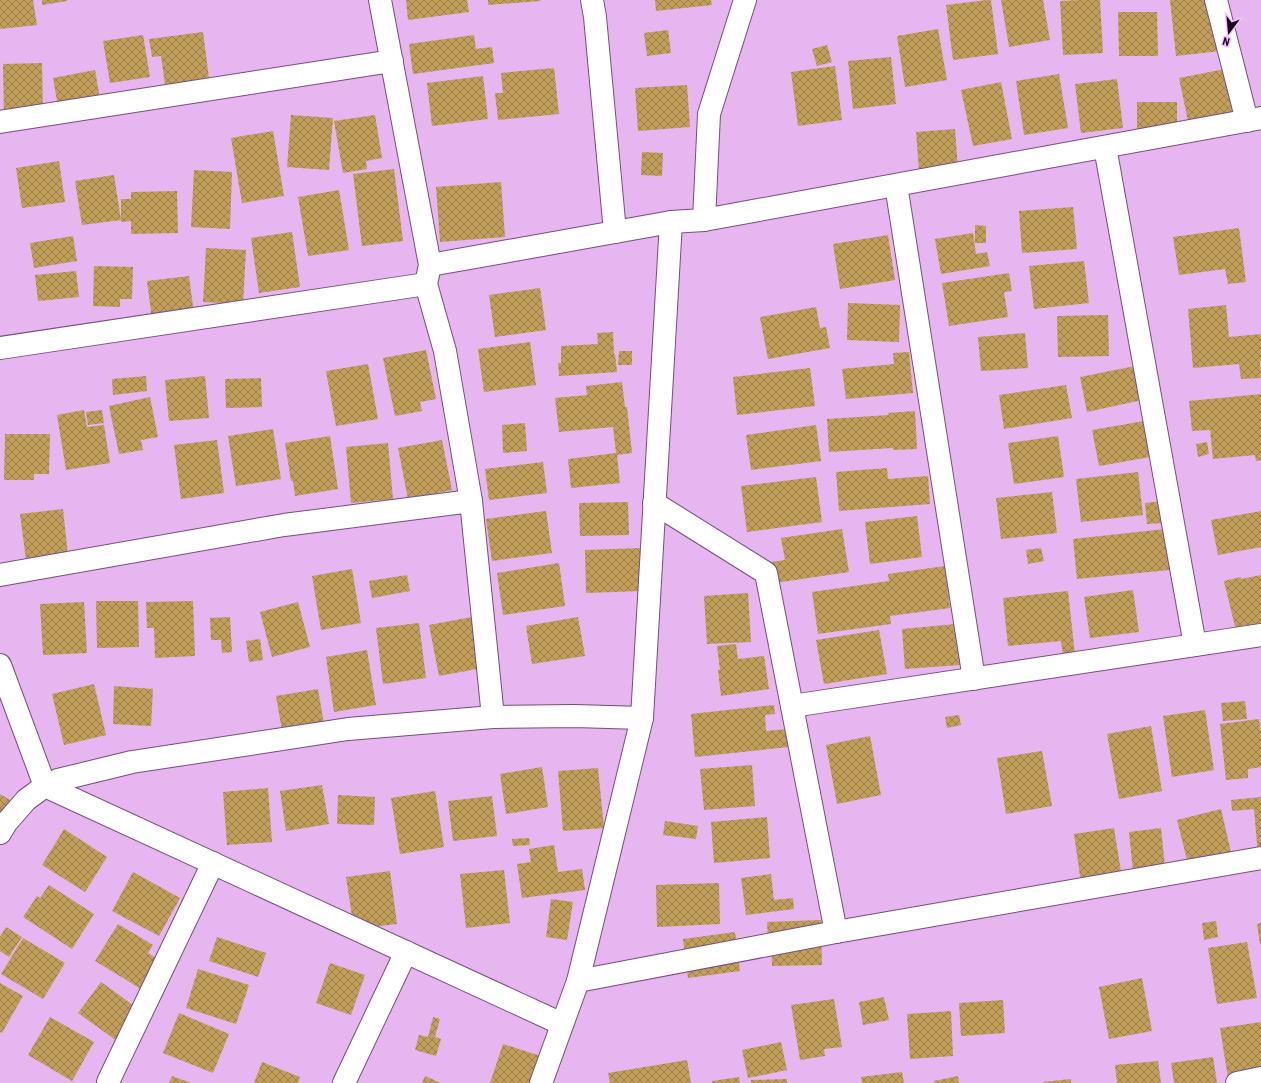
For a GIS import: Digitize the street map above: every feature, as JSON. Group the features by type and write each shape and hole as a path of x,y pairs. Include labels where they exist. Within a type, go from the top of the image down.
{"street":[{"path":"380,0 392,61 428,275 445,351 471,501 493,717"},
{"path":"592,0 595,17 615,232"},
{"path":"704,220 709,114 745,0"},
{"path":"0,348 428,275 615,232 671,222 704,220 1254,120 1216,0"},
{"path":"0,122 392,61"},
{"path":"1105,147 1194,645"},
{"path":"896,185 974,679"},
{"path":"541,1083 578,981 642,718 671,222"},
{"path":"0,575 284,525 471,501"},
{"path":"654,503 766,573 836,932"},
{"path":"792,706 1261,635"},
{"path":"0,665 45,786 562,1024"},
{"path":"0,833 6,823 26,800 45,786 58,780 132,762 348,729 493,717 575,716 642,718"},
{"path":"578,981 836,932 1261,858"},
{"path":"108,1082 213,863"},
{"path":"344,1083 406,952"},
{"path":"1237,1083 1261,1078"}],"building":[{"path":"0,0 33,0 37,25 0,29"},
{"path":"42,0 67,0 67,1 42,5"},
{"path":"406,0 467,0 469,12 408,20"},
{"path":"488,0 540,0 540,1 488,5"},
{"path":"655,0 711,0 712,5 656,11"},
{"path":"991,0 998,54 953,60 946,5"},
{"path":"1001,0 1043,0 1050,40 1009,47"},
{"path":"1100,0 1103,53 1063,55 1060,1"},
{"path":"1170,0 1214,0 1220,51 1176,56"},
{"path":"1118,12 1157,12 1158,56 1119,56"},
{"path":"938,29 947,80 905,87 897,36"},
{"path":"668,30 671,53 647,56 644,33"},
{"path":"203,32 210,86 166,92 161,56 152,57 149,39"},
{"path":"143,35 150,77 110,83 103,41"},
{"path":"474,35 476,49 492,47 494,63 413,74 409,44"},
{"path":"827,45 832,62 817,66 812,49"},
{"path":"891,57 896,104 853,109 848,61"},
{"path":"42,63 43,116 4,117 3,64"},
{"path":"835,66 842,120 798,126 791,72"},
{"path":"554,68 559,114 498,120 495,93 503,93 501,73"},
{"path":"1225,69 1238,130 1192,140 1179,78"},
{"path":"95,70 100,99 58,106 53,78"},
{"path":"1059,74 1068,128 1024,135 1016,81"},
{"path":"483,76 488,119 432,126 427,83"},
{"path":"1117,79 1123,128 1081,133 1075,84"},
{"path":"1001,82 1012,139 973,146 961,90"},
{"path":"687,85 690,127 638,131 635,88"},
{"path":"1137,102 1177,102 1177,144 1137,144"},
{"path":"291,115 333,118 329,170 287,167"},
{"path":"375,115 382,158 366,161 367,169 343,173 334,121"},
{"path":"955,129 958,168 919,171 916,132"},
{"path":"273,131 284,196 242,203 231,138"},
{"path":"642,152 663,153 662,176 641,175"},
{"path":"59,161 65,202 22,208 16,168"},
{"path":"394,169 403,241 362,246 353,174"},
{"path":"194,170 232,172 230,229 191,227"},
{"path":"114,175 121,220 82,225 75,181"},
{"path":"501,182 505,237 440,242 436,187"},
{"path":"339,190 349,250 308,256 298,197"},
{"path":"177,191 178,233 131,234 131,221 121,222 121,199 131,199 131,192"},
{"path":"1073,207 1077,249 1022,253 1019,211"},
{"path":"975,225 986,226 986,243 975,243"},
{"path":"1239,228 1246,282 1228,284 1225,269 1179,275 1173,237"},
{"path":"292,232 300,287 259,293 251,238"},
{"path":"973,233 976,254 987,252 990,266 941,274 935,239"},
{"path":"888,235 895,280 840,289 833,244"},
{"path":"73,236 77,261 34,268 30,243"},
{"path":"206,248 246,250 243,304 203,302"},
{"path":"1084,261 1089,303 1034,309 1029,266"},
{"path":"94,266 133,267 132,299 120,299 120,307 93,306"},
{"path":"76,271 79,297 38,301 35,275"},
{"path":"1009,273 1012,291 1004,292 1008,317 949,326 942,283"},
{"path":"189,276 194,314 152,319 147,281"},
{"path":"540,288 546,330 495,337 489,295"},
{"path":"848,303 900,305 899,342 847,340"},
{"path":"1226,305 1229,337 1261,334 1261,378 1241,379 1239,364 1193,368 1188,309"},
{"path":"816,307 820,328 826,327 830,348 768,359 760,317"},
{"path":"1108,315 1109,356 1058,357 1057,316"},
{"path":"613,332 617,372 559,376 558,363 561,363 561,346 598,344 597,333"},
{"path":"1025,333 1028,368 981,371 978,337"},
{"path":"530,342 536,385 484,392 478,349"},
{"path":"426,350 436,399 420,402 422,411 395,416 383,358"},
{"path":"619,351 632,351 632,365 618,365"},
{"path":"909,352 913,393 846,399 842,369 894,364 893,353"},
{"path":"368,364 378,419 336,426 326,371"},
{"path":"1135,366 1142,400 1087,412 1080,377"},
{"path":"810,368 815,406 737,415 733,377"},
{"path":"146,376 147,391 113,395 112,379"},
{"path":"205,376 209,418 169,421 165,380"},
{"path":"261,378 262,407 226,408 225,379"},
{"path":"622,382 625,407 627,407 632,453 617,455 620,483 571,488 568,459 616,453 613,427 559,432 555,398 587,395 586,386"},
{"path":"1066,385 1072,418 1004,429 999,395"},
{"path":"1261,394 1261,460 1256,461 1255,455 1213,459 1210,430 1192,431 1189,401"},
{"path":"150,397 158,437 141,440 143,450 119,454 109,406"},
{"path":"84,410 87,427 104,425 110,463 66,470 57,415"},
{"path":"102,410 104,423 88,425 86,412"},
{"path":"915,411 917,449 893,450 893,448 829,452 827,419 889,415 888,413"},
{"path":"1144,421 1150,457 1099,466 1092,430"},
{"path":"525,423 527,451 503,453 502,425"},
{"path":"816,425 821,461 751,470 746,435"},
{"path":"273,429 281,479 236,486 228,436"},
{"path":"5,434 50,434 49,474 34,474 34,480 4,480"},
{"path":"330,436 338,489 295,496 285,443"},
{"path":"1058,436 1064,477 1014,484 1008,443"},
{"path":"217,440 224,493 181,499 174,445"},
{"path":"442,440 452,490 408,499 398,448"},
{"path":"1207,442 1209,454 1198,457 1196,444"},
{"path":"388,443 393,499 351,503 346,447"},
{"path":"543,462 547,493 489,500 485,469"},
{"path":"887,468 888,479 928,476 930,504 839,511 836,472"},
{"path":"1138,472 1143,515 1081,522 1076,479"},
{"path":"816,477 822,522 747,532 741,486"},
{"path":"1052,492 1057,533 1001,539 996,498"},
{"path":"1163,501 1164,523 1147,524 1145,503"},
{"path":"628,502 629,535 580,536 579,503"},
{"path":"63,509 68,555 26,560 20,514"},
{"path":"546,511 552,553 492,561 486,519"},
{"path":"1261,511 1261,547 1218,555 1211,520"},
{"path":"917,516 922,557 870,564 865,522"},
{"path":"842,529 849,572 768,584 764,563 785,560 781,538"},
{"path":"1165,529 1170,570 1077,579 1073,539"},
{"path":"641,548 642,591 586,593 585,550"},
{"path":"1041,548 1044,561 1028,564 1026,550"},
{"path":"559,563 565,606 503,615 497,573"},
{"path":"945,566 950,608 890,616 891,624 818,634 812,592 889,581 888,574"},
{"path":"352,569 361,623 321,630 312,576"},
{"path":"407,575 410,591 372,598 369,581"},
{"path":"1261,575 1261,625 1236,631 1224,581 1241,577 1241,579"},
{"path":"1133,590 1139,632 1090,638 1084,597"},
{"path":"1068,591 1075,655 1063,656 1061,641 1008,646 1003,598"},
{"path":"748,593 751,642 707,644 704,596"},
{"path":"96,601 138,601 139,647 97,648"},
{"path":"193,601 195,656 155,658 154,628 147,628 146,602"},
{"path":"84,602 87,653 43,655 40,604"},
{"path":"298,602 310,647 272,657 260,612"},
{"path":"230,617 232,652 222,653 221,640 211,640 210,618"},
{"path":"472,617 482,668 439,676 429,625"},
{"path":"578,617 585,656 532,664 526,626"},
{"path":"419,623 426,678 383,684 376,628"},
{"path":"956,624 960,665 905,669 902,629"},
{"path":"879,630 887,674 824,684 816,640"},
{"path":"260,639 263,660 249,662 246,641"},
{"path":"736,644 738,659 764,656 769,689 721,696 717,646"},
{"path":"367,650 376,705 334,712 326,657"},
{"path":"94,684 106,735 64,745 52,694"},
{"path":"114,686 153,689 151,726 113,724"},
{"path":"318,689 325,730 283,736 276,696"},
{"path":"1245,701 1247,719 1223,721 1221,703"},
{"path":"774,705 775,714 765,715 766,731 787,729 789,747 695,757 691,714"},
{"path":"1205,710 1214,770 1172,777 1163,716"},
{"path":"959,715 961,725 947,728 945,717"},
{"path":"1259,719 1261,733 1261,767 1248,769 1248,778 1226,780 1220,724"},
{"path":"1151,726 1162,791 1119,799 1107,734"},
{"path":"870,736 881,795 837,804 826,745"},
{"path":"1042,751 1052,806 1006,814 997,758"},
{"path":"752,765 755,806 704,810 700,769"},
{"path":"542,767 548,807 506,814 500,774"},
{"path":"598,768 604,828 563,831 558,771"},
{"path":"322,785 329,824 286,831 280,791"},
{"path":"268,788 272,842 227,845 223,792"},
{"path":"435,791 444,847 400,854 391,798"},
{"path":"0,794 10,800 0,815"},
{"path":"338,795 375,797 374,825 337,824"},
{"path":"492,796 497,836 453,841 448,801"},
{"path":"1261,797 1261,867 1259,867 1254,809 1232,811 1231,800"},
{"path":"1221,809 1233,861 1190,872 1177,820"},
{"path":"767,817 770,858 714,863 711,822"},
{"path":"665,821 698,826 696,839 663,835"},
{"path":"1114,828 1123,884 1082,890 1074,834"},
{"path":"1161,828 1166,877 1134,881 1129,832"},
{"path":"64,829 107,857 85,892 42,865"},
{"path":"529,838 530,845 513,846 512,839"},
{"path":"554,845 558,872 582,869 585,890 522,898 517,864 531,862 529,849"},
{"path":"504,870 510,923 466,928 460,874"},
{"path":"390,871 397,924 354,929 346,877"},
{"path":"133,872 180,898 159,936 112,911"},
{"path":"771,874 774,900 793,898 794,909 746,915 741,878"},
{"path":"719,883 720,924 657,927 656,885"},
{"path":"49,885 94,914 72,949 23,917 37,896 40,898"},
{"path":"551,899 573,902 567,940 546,937"},
{"path":"821,920 822,965 772,966 771,941 768,941 767,922"},
{"path":"1216,921 1218,937 1204,940 1202,923"},
{"path":"1261,923 1261,944 1260,944 1257,924"},
{"path":"118,924 153,945 148,953 164,963 146,992 95,961"},
{"path":"6,927 22,937 9,957 0,951 0,937"},
{"path":"735,932 740,971 688,978 683,939"},
{"path":"217,937 266,953 258,977 209,961"},
{"path":"23,938 65,963 43,999 1,974"},
{"path":"1247,942 1257,998 1217,1004 1208,948"},
{"path":"330,963 365,975 351,1015 316,1003"},
{"path":"198,969 249,985 236,1024 186,1008"},
{"path":"1142,978 1152,1031 1109,1039 1099,987"},
{"path":"101,982 140,1010 117,1041 78,1013"},
{"path":"0,983 23,996 2,1033 0,1032"},
{"path":"884,997 889,1020 863,1025 859,1002"},
{"path":"834,999 842,1047 824,1049 825,1056 800,1060 791,1005"},
{"path":"1003,1000 1005,1033 961,1036 959,1003"},
{"path":"951,1011 953,1056 910,1059 907,1014"},
{"path":"179,1013 229,1034 213,1073 163,1053"},
{"path":"50,1017 94,1042 72,1081 28,1055"},
{"path":"433,1017 440,1019 435,1037 441,1039 436,1056 415,1050 419,1035 428,1037"},
{"path":"1261,1022 1261,1073 1228,1078 1220,1028"},
{"path":"781,1042 787,1070 748,1078 742,1050"},
{"path":"503,1044 556,1061 549,1083 490,1083"},
{"path":"1213,1057 1217,1083 1174,1083 1171,1063"},
{"path":"687,1060 691,1083 610,1083 608,1073"},
{"path":"1158,1061 1161,1083 1117,1083 1115,1065"},
{"path":"262,1062 300,1077 298,1083 254,1083"},
{"path":"902,1072 904,1083 862,1083 861,1077"},
{"path":"172,1076 191,1083 169,1083"},
{"path":"425,1076 441,1083 422,1083"},
{"path":"958,1076 959,1083 935,1083 934,1081"},
{"path":"739,1077 740,1083 712,1083 712,1081"},
{"path":"787,1079 787,1083 751,1083 751,1080"},
{"path":"1071,1079 1071,1083 1043,1083 1043,1082"}]}
